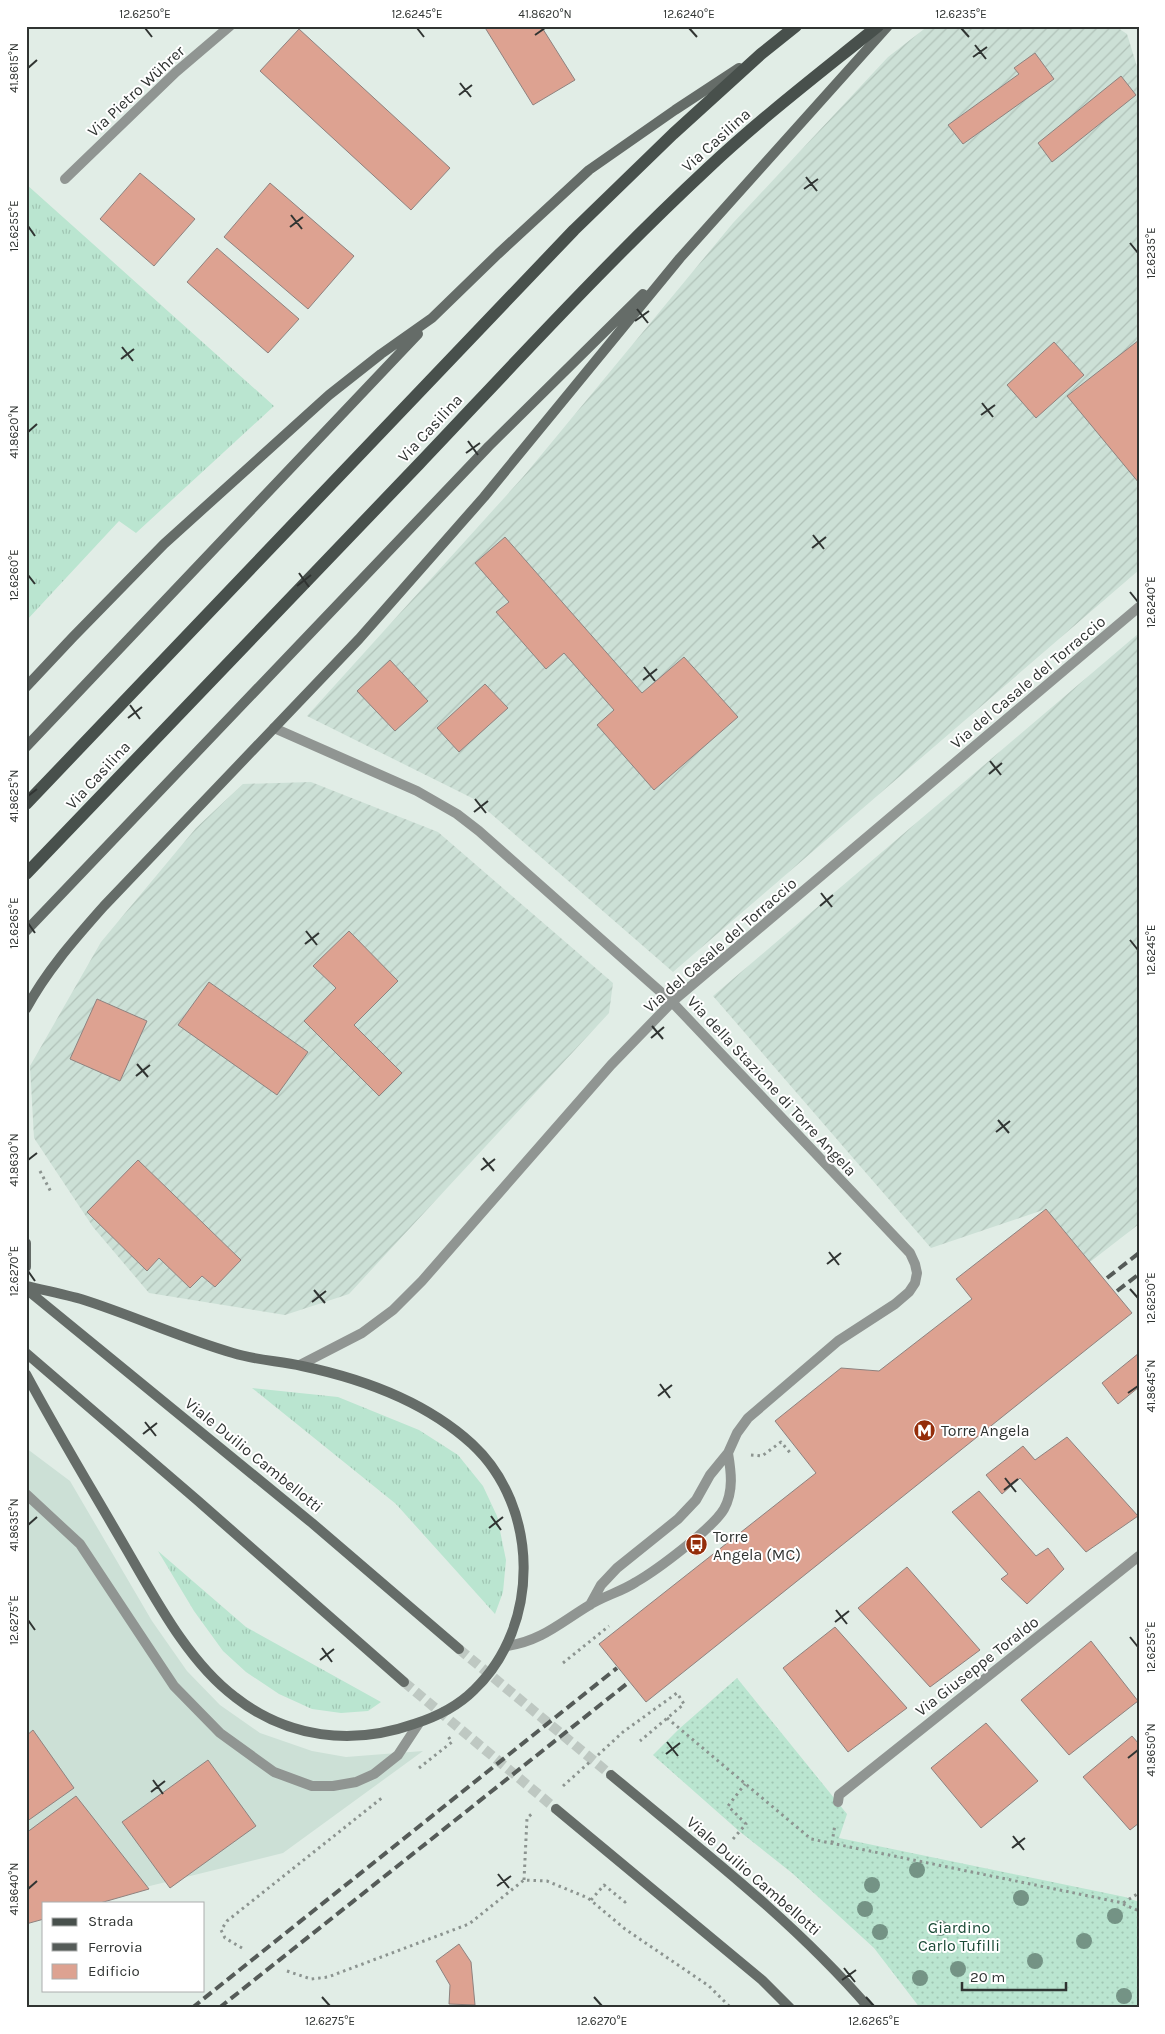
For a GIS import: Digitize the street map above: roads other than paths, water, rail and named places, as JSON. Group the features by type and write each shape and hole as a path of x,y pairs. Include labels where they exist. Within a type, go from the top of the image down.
{"main road":[{"name":"Via Casilina","path":"26,804 574,230 761,54 796,26"},
{"name":"Via Casilina","path":"26,874 518,358 637,237 706,170 781,103 878,26"},
{"path":"26,1009 48,971 83,930 359,639 484,497 680,258 888,26"},
{"path":"26,747 432,318 498,254 589,170 675,110 761,54"},
{"path":"26,931 489,446 680,258"},
{"path":"26,687 73,637 194,517 329,395 381,354 432,318"},
{"path":"26,1244 26,1267"},
{"path":"26,1287 78,1298 237,1355 300,1365 354,1379 400,1396 451,1428 483,1456 506,1491 521,1529 524,1548 522,1595 506,1646 493,1669 474,1690 444,1712 419,1723 387,1733 372,1735 349,1737 321,1735 290,1727 274,1721 233,1697 204,1667 156,1599 50,1420 26,1374"},
{"name":"Viale Duilio Cambellotti","path":"26,1287 312,1523 459,1649"},
{"path":"26,1353 404,1682"},
{"name":"Viale Duilio Cambellotti","path":"611,1775 796,1932 842,1976 869,2008"},
{"path":"556,1809 754,1974 790,2008"}],"street":[{"name":"Via Pietro Wührer","path":"65,179 176,72 230,26"},
{"name":"Via del Casale del Torraccio","path":"300,1365 362,1333 380,1321 408,1296 611,1066 672,1002 1139,607"},
{"name":"Via della Stazione di Torre Angela","path":"274,728 417,791 457,814 479,831 672,1002 910,1254 917,1272 915,1283 909,1292 895,1304 838,1341 748,1418 737,1433 728,1453"},
{"path":"590,1604 607,1578 690,1507 710,1475 728,1453"},
{"path":"506,1646 524,1643 543,1634 590,1604 638,1582 693,1540 724,1509 730,1494 732,1479 728,1453"},
{"path":"26,1494 80,1544 174,1686 220,1733 274,1772 312,1786 333,1786 356,1782 374,1774 398,1754 419,1723"},
{"name":"Via Giuseppe Toraldo","path":"838,1802 839,1795 1139,1556"}],"tunnel":[{"path":"459,1649 611,1775"},
{"path":"404,1682 556,1809"}],"railway":[{"path":"1107,1278 1139,1253"},
{"path":"1117,1291 1139,1274"},
{"path":"192,2008 617,1668"},
{"path":"219,2008 629,1682"}],"place":[{"name":"Torre Angela","path":"925,1430"},
{"name":"Torre Angela (MC)","path":"697,1545"}],"park label":[{"name":"Giardino Carlo Tufilli","path":"959,1936"}]}
